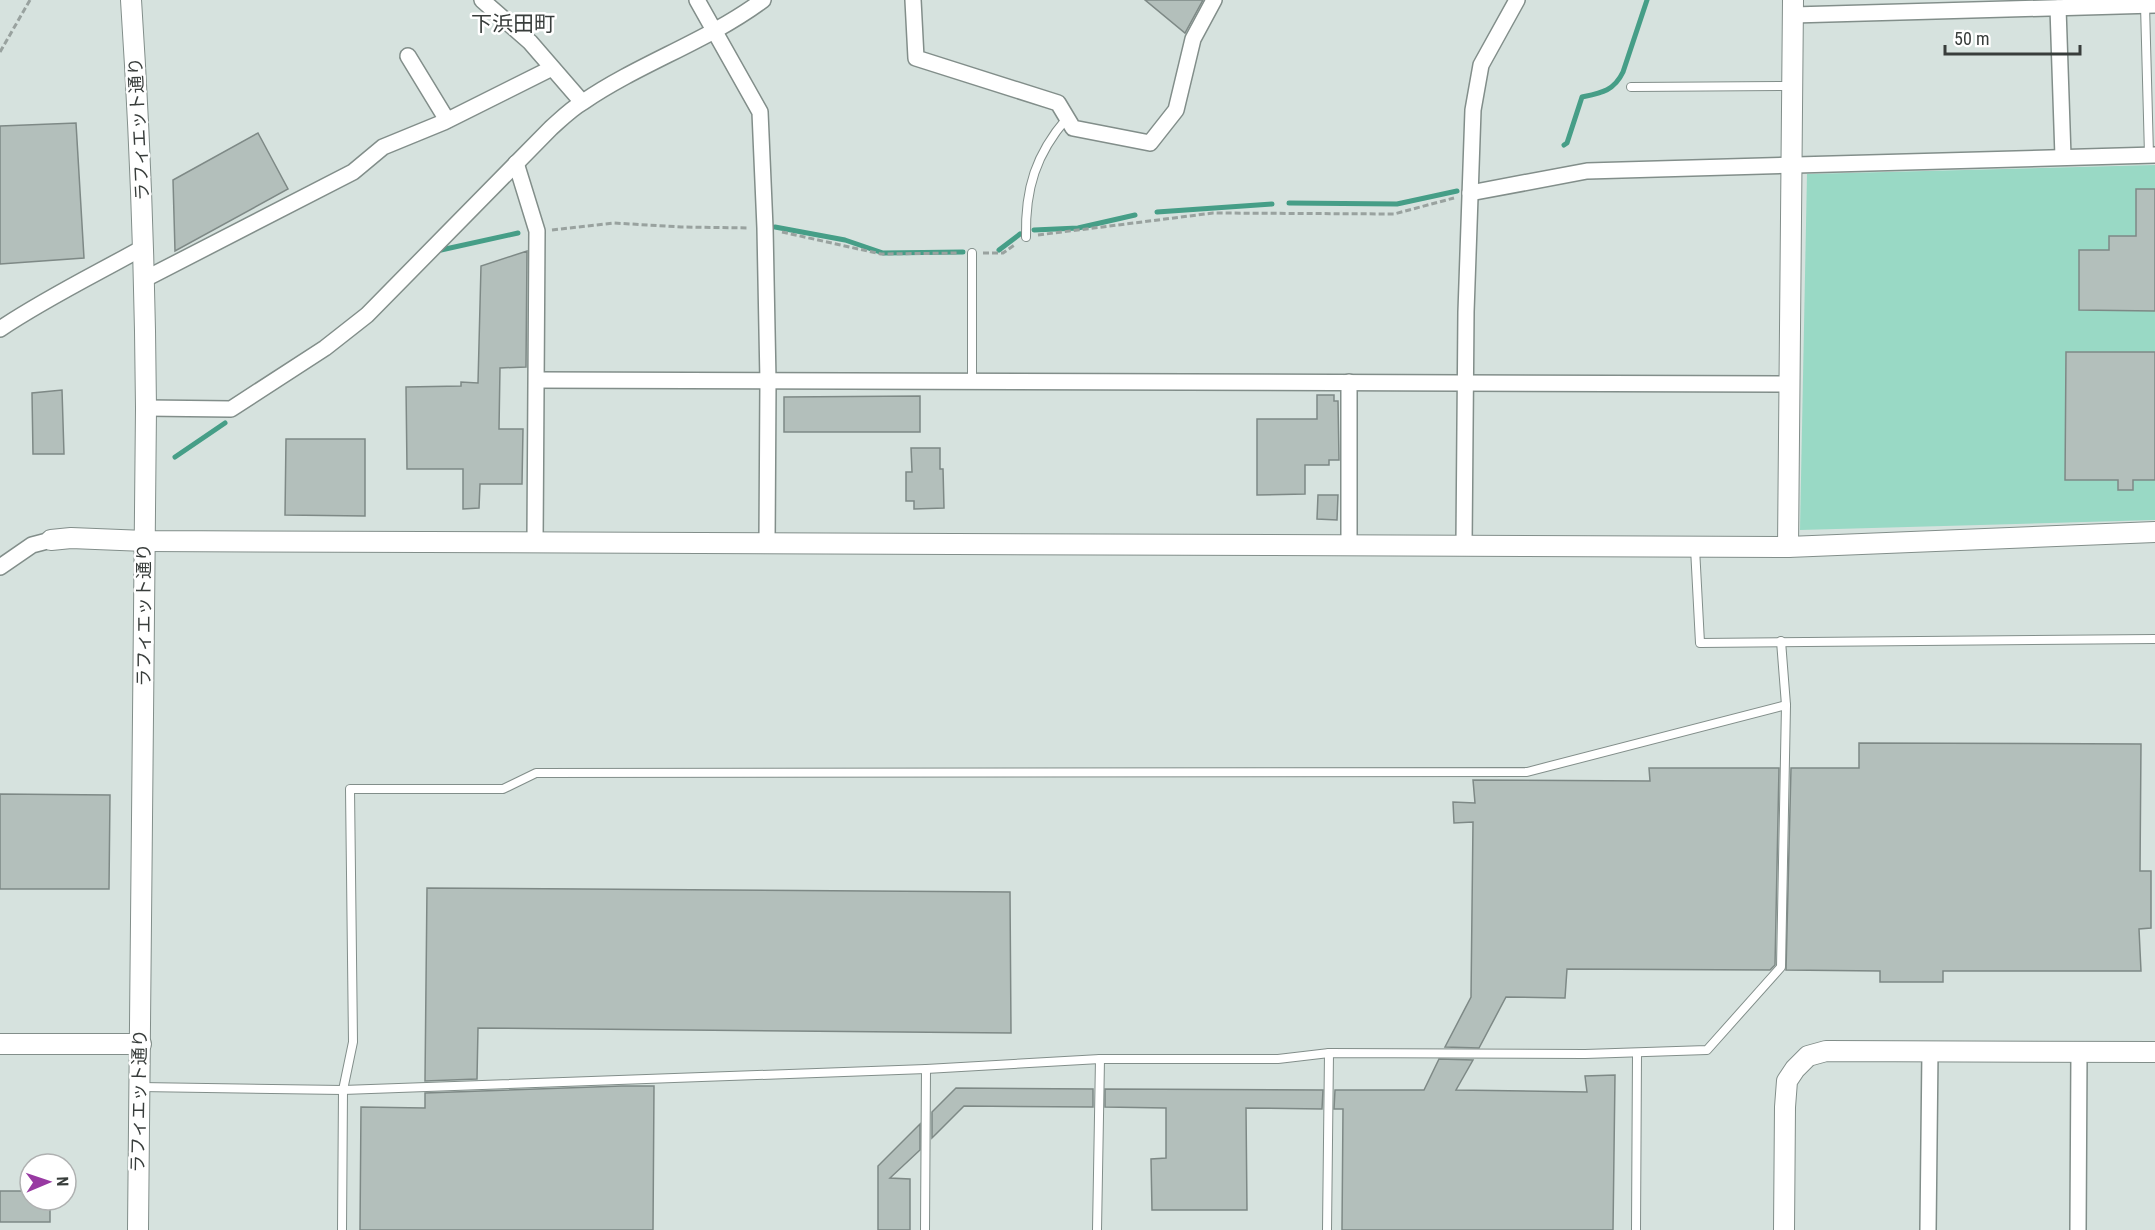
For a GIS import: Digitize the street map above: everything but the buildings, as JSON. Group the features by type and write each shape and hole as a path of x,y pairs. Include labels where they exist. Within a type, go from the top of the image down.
{"street":[{"name":"ラフィエット通り","path":"131,0 140,121 146,408 138,1230"},
{"path":"482,0 530,42 582,102"},
{"path":"697,0 760,112 768,381 767,543"},
{"path":"146,408 231,409 325,348 367,315 551,128 582,102 638,69 714,32 763,0"},
{"path":"913,0 916,58 1058,103 1073,128 1150,143 1176,110 1193,39 1214,0"},
{"path":"1464,544 1465,382 1473,110 1481,65 1517,0"},
{"path":"1788,547 1793,8 2058,8 2115,3 2150,5"},
{"path":"2058,8 2063,157"},
{"path":"408,56 447,120"},
{"path":"145,279 352,172 383,147 447,120 552,68"},
{"path":"1470,194 1587,171 2152,155"},
{"path":"516,163 537,231 535,541"},
{"path":"0,329 33,307 144,247"},
{"path":"537,380 1790,384"},
{"path":"1349,382 1349,544"},
{"path":"0,567 32,545 71,538 1788,547 2155,532"},
{"path":"0,1044 141,1044"},
{"path":"1784,1230 1787,1081 1808,1056 1826,1051 2155,1052"},
{"path":"1928,1230 1930,1051"},
{"path":"2078,1230 2079,1052"}],"lane":[{"path":"2150,5 2152,155"},
{"path":"1631,87 1792,86"},
{"path":"1026,237 1026,219 1035,167 1051,136 1067,118"},
{"path":"972,253 972,381"},
{"path":"1694,546 1700,643 2155,639"},
{"path":"139,1088 343,1090 926,1070 1100,1059 1278,1059 1329,1053 1637,1053 1707,1050 1781,967 1786,705 1781,641"},
{"path":"342,1230 343,1090 353,1042 350,789 503,789 536,773 1527,772 1786,705"},
{"path":"1327,1230 1329,1053"},
{"path":"1636,1230 1637,1053"},
{"path":"1097,1230 1100,1059"},
{"path":"925,1230 926,1070"}],"path":[{"path":"0,52 30,0"},
{"path":"537,231 614,223 765,228 881,254 1004,253 1026,237 1213,213 1394,214 1470,194"}],"green space":[{"path":"2155,165 2155,520 1800,530 1807,174"}],"waterway":[{"path":"1564,145 1567,143 1582,97 1611,87 1623,72 1647,0"},
{"path":"1289,203 1397,204 1457,191"},
{"path":"1157,212 1272,204"},
{"path":"1034,230 1078,228 1135,215"},
{"path":"775,227 845,240 883,253 963,252"},
{"path":"441,250 518,233"},
{"path":"999,250 1020,234"},
{"path":"175,457 225,423"}],"district":[{"name":"下浜田町","path":"513,24"}]}
